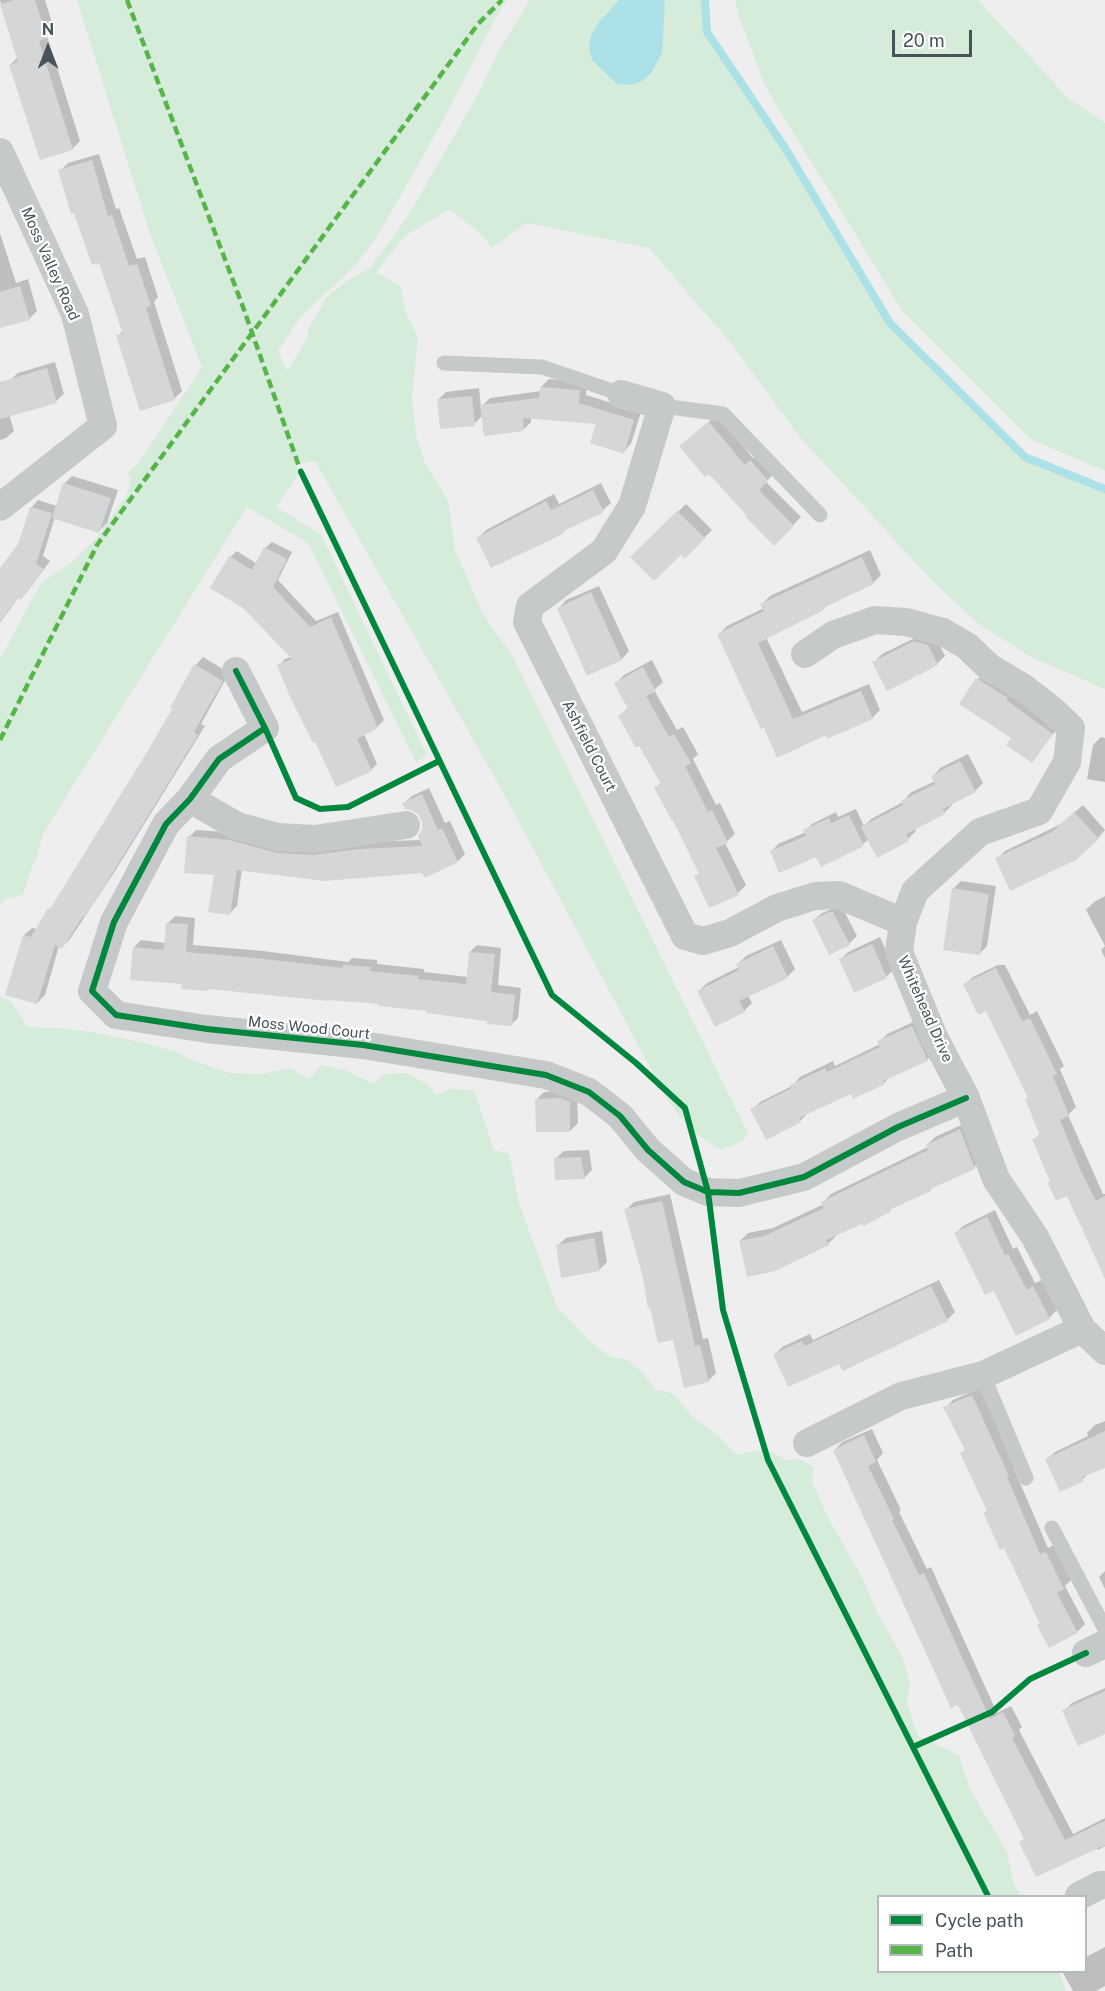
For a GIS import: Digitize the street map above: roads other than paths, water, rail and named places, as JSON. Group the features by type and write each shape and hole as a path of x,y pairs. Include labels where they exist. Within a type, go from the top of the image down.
{"street":[{"name":"Moss Valley Road","path":"0,152 75,314 103,426 0,507"},
{"path":"621,394 662,406"},
{"name":"Ashfield Court","path":"662,406 632,506 604,551 530,606 527,622 685,936 703,941 730,933 777,908 815,896 827,895 838,895 867,905 903,922"},
{"name":"Whitehead Drive","path":"806,654 833,635 875,620 906,622 943,632 967,646 989,668 1024,688 1071,728 1067,762 1039,811 980,832 915,891 903,922 899,952 934,1036 966,1098 996,1179 1035,1237 1082,1329 1105,1351"},
{"name":"Moss Wood Court","path":"236,670 265,728 219,759 190,799 166,824 114,922 92,991 116,1015 207,1029 363,1046 546,1075 589,1092 620,1116 648,1150 684,1182 708,1192 739,1193 804,1177 898,1127 966,1098"},
{"path":"190,799 237,826 278,837 315,839 406,825"},
{"path":"807,1443 901,1396 983,1375 1082,1329"},
{"path":"1081,1895 1100,1885 1105,1885"}],"lane":[{"path":"444,363 542,367 621,394"},
{"path":"662,406 723,414 820,515"},
{"path":"983,1375 1026,1478"},
{"path":"1052,1528 1105,1629"}],"water":[{"path":"619,0 663,0 665,3 662,53 651,73 642,81 629,85 617,84 592,60 589,48 591,36 598,23"}],"waterway":[{"path":"705,0 707,32 787,151 890,323 1025,457 1105,489"}]}
